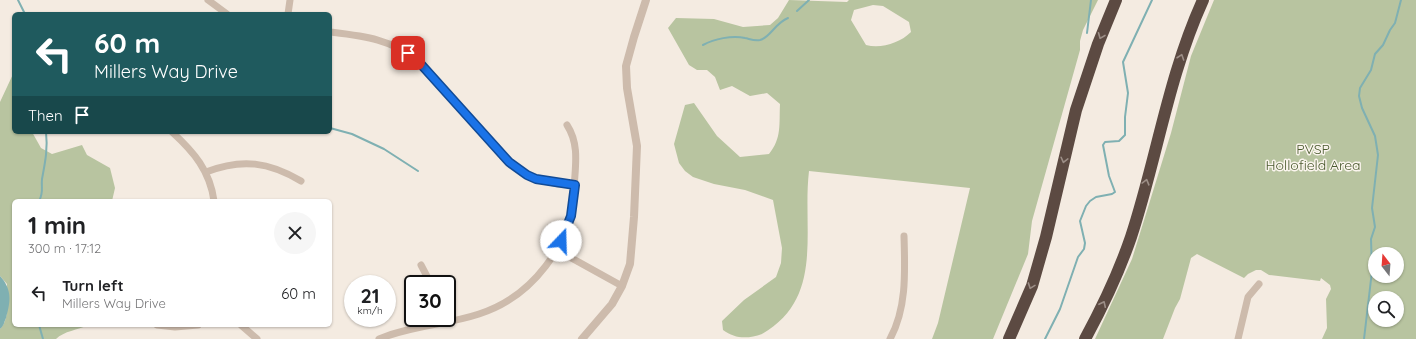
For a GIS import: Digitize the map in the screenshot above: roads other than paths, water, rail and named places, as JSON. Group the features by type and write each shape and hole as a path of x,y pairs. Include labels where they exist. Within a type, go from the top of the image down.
{"highway":[{"path":"1009,339 1033,280 1046,237 1076,110 1098,44 1116,0"},
{"path":"1085,339 1110,290 1131,237 1171,88 1204,0"}],"street":[{"path":"208,0 224,12"},
{"path":"288,12 290,0"},
{"path":"582,339 612,304 622,286 630,264 637,164 635,130 626,88 626,66 646,0"},
{"path":"332,32 375,38 393,44 408,53 418,61 509,162 527,175 536,179 575,185"},
{"path":"456,318 478,314 511,299 532,282 557,250 566,232 571,216 575,185 575,141 567,125"},
{"path":"174,134 194,152 211,183 214,199"},
{"path":"206,172 229,164 255,164 279,169 301,181"},
{"path":"890,339 898,317 906,276 904,236"},
{"path":"557,250 622,286"},
{"path":"421,265 426,275"},
{"path":"1238,339 1248,297 1259,284"},
{"path":"243,327 257,339"},
{"path":"379,339 414,327"}],"water":[{"path":"0,276 7,286 9,306 6,318 0,329"}],"waterway":[{"path":"18,0 24,12"},
{"path":"797,11 809,0"},
{"path":"1087,33 1091,0"},
{"path":"1045,339 1060,309 1078,257 1084,249 1085,243 1080,221 1086,206 1096,197 1115,192 1109,176 1103,145 1105,142 1119,141 1125,135 1125,117 1128,93 1123,62 1152,0"},
{"path":"1364,339 1372,271 1371,239 1375,227 1372,208 1378,155 1375,136 1362,108 1359,96 1360,88 1371,70 1375,54 1383,45 1395,23 1401,0"},
{"path":"703,45 718,39 729,37 740,37 754,40 764,39 783,20 788,18"},
{"path":"332,129 352,134 384,149 418,171"},
{"path":"40,199 46,156 46,134"},
{"path":"40,327 43,339"}],"park label":[{"name":"PVSP Hollofield Area","path":"1313,158"}]}
